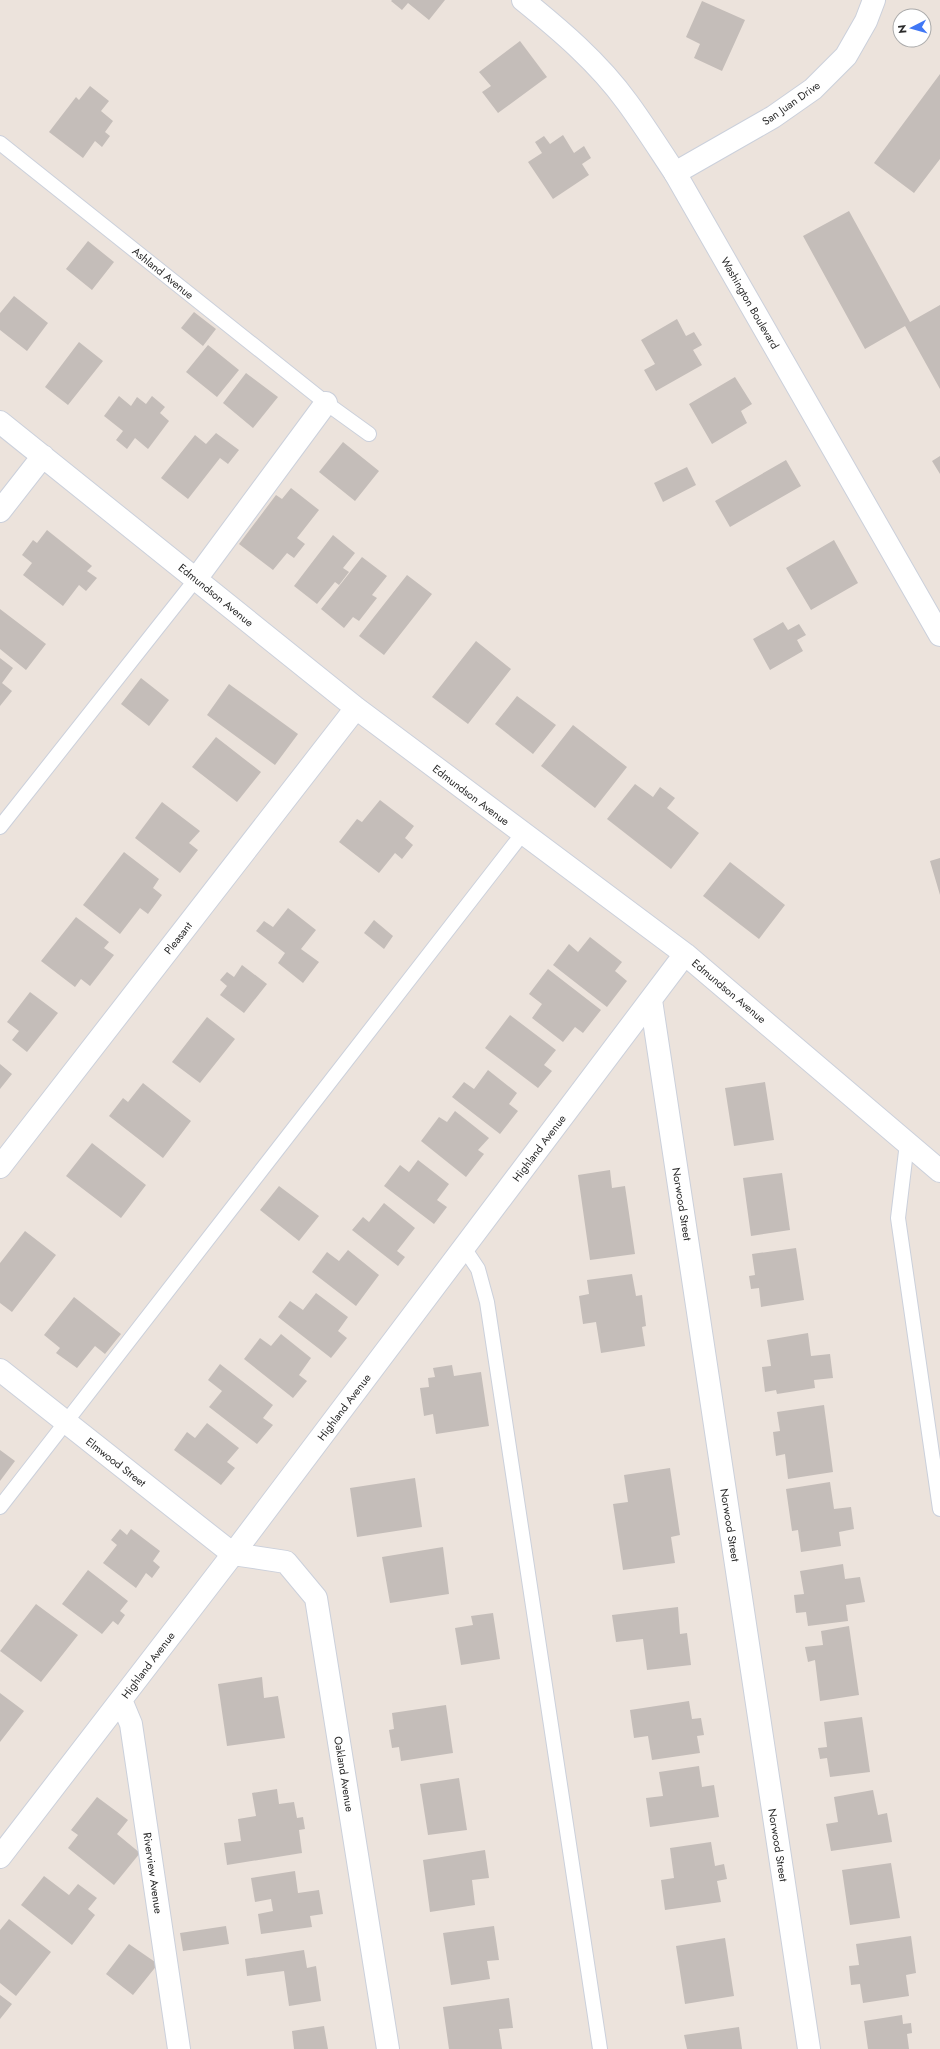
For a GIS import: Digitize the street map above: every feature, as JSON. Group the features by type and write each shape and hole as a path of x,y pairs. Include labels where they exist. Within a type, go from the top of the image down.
{"street":[{"name":"Washington Boulevard","path":"523,0 563,32 627,101 675,173 940,635"},
{"name":"San Juan Drive","path":"675,173 773,117 813,89 846,56 866,21 874,0"},
{"path":"196,579 326,403"},
{"name":"Edmundson Avenue","path":"0,422 356,708 684,954 940,1171"},
{"path":"0,511 43,456"},
{"name":"Pleasant","path":"0,1167 356,708"},
{"name":"Highland Avenue","path":"0,1857 233,1554 651,1000 684,954"},
{"name":"Norwood Street","path":"651,1000 809,2049"},
{"name":"Elmwood Street","path":"0,1370 233,1554"},
{"name":"Oakland Avenue","path":"233,1554 286,1562 316,1598 388,2049"},
{"name":"Riverview Avenue","path":"121,1700 131,1724 178,2049"}],"lane":[{"name":"Ashland Avenue","path":"0,143 326,403 369,434"},
{"path":"0,827 196,579"},
{"path":"0,1507 523,833"},
{"path":"907,1143 898,1218 940,1509"},
{"path":"464,1248 478,1269 487,1302 600,2049"}],"building":[{"path":"445,0 429,20 408,3 402,10 391,1"},
{"path":"702,1 745,20 722,71 694,58 700,44 686,37"},
{"path":"520,41 547,77 498,113 482,92 491,86 479,72"},
{"path":"940,74 940,159 914,193 874,163"},
{"path":"90,86 109,101 101,111 113,121 105,132 110,136 102,147 95,141 83,158 49,132 76,97 79,100"},
{"path":"563,135 574,153 584,146 591,158 582,164 589,175 553,199 528,162 542,153 535,142 544,136 550,144"},
{"path":"849,211 910,322 940,305 940,389 905,326 865,349 803,236"},
{"path":"88,241 114,262 92,290 66,269"},
{"path":"14,296 48,323 27,351 0,330 0,313"},
{"path":"194,312 216,329 203,346 181,328"},
{"path":"677,319 686,336 694,332 702,345 693,350 702,365 656,391 644,370 655,364 641,340"},
{"path":"79,342 103,361 68,405 45,387"},
{"path":"208,345 239,370 217,397 186,372"},
{"path":"246,373 278,397 253,428 223,403"},
{"path":"735,377 752,404 741,411 747,423 712,444 689,404"},
{"path":"119,396 131,406 137,397 146,404 152,396 165,407 160,413 169,421 148,449 135,438 127,449 116,440 123,431 104,416"},
{"path":"216,433 239,450 228,464 220,458 188,499 161,478 195,435 206,444"},
{"path":"343,442 379,471 355,501 319,472"},
{"path":"940,456 940,474 932,461"},
{"path":"786,460 801,486 730,527 715,501"},
{"path":"687,467 696,485 663,502 654,483"},
{"path":"291,488 319,510 297,538 305,544 294,558 287,553 273,570 239,544 276,495 282,499"},
{"path":"47,530 92,566 87,571 97,578 86,591 79,585 63,606 23,575 32,563 22,555 33,540 37,543"},
{"path":"333,535 355,553 343,568 349,572 339,585 335,582 317,604 294,586"},
{"path":"834,540 858,583 811,610 786,568"},
{"path":"362,557 387,576 372,595 377,598 359,621 353,617 344,628 321,609"},
{"path":"407,575 432,594 384,655 359,636"},
{"path":"0,609 46,644 26,670 0,649"},
{"path":"783,622 788,630 799,624 806,635 797,640 803,651 770,670 753,639"},
{"path":"476,641 511,669 468,724 432,697"},
{"path":"0,658 13,668 2,683 12,691 0,706"},
{"path":"141,678 169,700 149,726 121,704"},
{"path":"229,684 298,734 275,765 207,715"},
{"path":"517,696 556,725 533,754 495,724"},
{"path":"573,725 627,767 595,808 541,766"},
{"path":"216,737 261,772 237,802 192,767"},
{"path":"635,784 653,797 660,787 675,798 667,808 699,833 671,869 607,819"},
{"path":"380,800 414,826 405,838 413,845 402,859 395,853 379,873 339,842 357,819 362,822"},
{"path":"162,802 200,831 189,843 198,850 180,873 135,838"},
{"path":"124,852 159,879 153,888 162,895 148,914 140,908 120,934 83,905"},
{"path":"940,858 940,895 930,861"},
{"path":"730,862 785,905 759,939 703,896"},
{"path":"288,908 316,930 301,949 319,962 303,983 278,963 285,953 256,931 264,921 273,927"},
{"path":"76,917 109,942 104,948 114,955 90,986 81,979 75,987 41,961"},
{"path":"374,920 393,936 384,949 364,933"},
{"path":"590,937 622,962 615,971 627,981 607,1007 553,965 569,944 578,952"},
{"path":"242,965 267,984 244,1013 220,995 227,986 220,980 227,972 234,977"},
{"path":"548,969 601,1010 583,1033 575,1027 563,1042 532,1018 542,1004 529,994"},
{"path":"30,992 58,1013 27,1052 12,1040 19,1031 7,1022"},
{"path":"510,1015 556,1050 544,1065 552,1071 538,1088 485,1048"},
{"path":"207,1017 235,1039 200,1083 172,1062"},
{"path":"0,1064 12,1074 0,1089"},
{"path":"488,1070 517,1093 509,1104 518,1111 500,1134 452,1097 464,1082 474,1089"},
{"path":"765,1082 774,1140 734,1146 725,1088"},
{"path":"143,1083 191,1121 163,1158 109,1116 123,1098 128,1102"},
{"path":"455,1111 489,1138 478,1150 484,1154 466,1177 421,1141 439,1117 447,1122"},
{"path":"92,1143 146,1185 121,1218 66,1176"},
{"path":"418,1160 449,1184 437,1200 447,1207 434,1224 384,1186 400,1165 409,1172"},
{"path":"610,1170 612,1188 625,1186 635,1254 590,1260 578,1175"},
{"path":"782,1173 790,1230 751,1236 743,1178"},
{"path":"279,1186 319,1216 299,1241 260,1210"},
{"path":"384,1203 415,1228 397,1251 405,1257 398,1266 352,1230 363,1217 369,1222"},
{"path":"25,1231 56,1255 12,1312 0,1303 0,1263"},
{"path":"796,1248 804,1300 761,1307 759,1288 751,1289 749,1276 755,1275 752,1254"},
{"path":"348,1250 379,1275 356,1306 312,1272 327,1252 339,1261"},
{"path":"632,1274 636,1296 642,1295 646,1326 642,1327 645,1346 601,1353 596,1322 583,1324 579,1296 589,1294 587,1280"},
{"path":"316,1293 348,1317 338,1331 347,1338 331,1358 278,1317 290,1301 303,1310"},
{"path":"74,1297 121,1334 105,1354 95,1346 77,1368 56,1353 60,1348 44,1335"},
{"path":"808,1333 811,1356 830,1354 833,1378 814,1380 815,1388 777,1394 776,1390 765,1392 762,1367 771,1366 767,1340"},
{"path":"281,1334 311,1358 299,1375 307,1381 293,1398 244,1359 260,1338 271,1346"},
{"path":"220,1364 273,1405 263,1418 273,1425 257,1444 209,1407 222,1391 208,1380"},
{"path":"452,1365 454,1376 481,1372 489,1426 436,1434 433,1414 424,1416 420,1388 429,1387 428,1378 435,1377 433,1368"},
{"path":"824,1405 833,1472 788,1479 785,1454 776,1456 773,1432 780,1431 777,1412"},
{"path":"207,1423 239,1448 227,1462 235,1468 221,1485 174,1450 187,1432 195,1438"},
{"path":"0,1450 15,1461 0,1481"},
{"path":"670,1468 680,1535 671,1537 675,1563 623,1570 613,1504 628,1502 624,1475"},
{"path":"415,1478 422,1527 357,1537 350,1488"},
{"path":"830,1482 834,1509 851,1507 854,1529 839,1532 841,1546 801,1552 798,1530 792,1531 786,1489"},
{"path":"120,1529 127,1535 131,1529 160,1551 153,1561 160,1567 152,1578 146,1573 136,1588 103,1563 117,1545 111,1540"},
{"path":"443,1547 449,1594 390,1603 382,1557"},
{"path":"843,1564 845,1579 860,1577 865,1602 846,1605 848,1621 808,1626 806,1612 796,1613 794,1595 804,1594 800,1571"},
{"path":"88,1570 128,1601 120,1611 125,1615 118,1625 113,1621 102,1634 62,1604"},
{"path":"36,1604 78,1635 41,1682 0,1651"},
{"path":"678,1607 680,1634 687,1633 691,1665 647,1670 643,1639 616,1642 612,1615"},
{"path":"493,1613 500,1659 461,1665 455,1628 473,1625 471,1616"},
{"path":"849,1626 859,1695 820,1701 815,1660 808,1662 805,1647 823,1645 821,1631"},
{"path":"262,1677 264,1698 278,1696 285,1738 227,1746 218,1684"},
{"path":"0,1693 24,1711 0,1742"},
{"path":"689,1701 692,1719 701,1718 704,1735 697,1736 700,1753 652,1760 648,1736 634,1738 630,1710"},
{"path":"446,1705 453,1753 401,1761 399,1747 392,1748 389,1730 394,1729 392,1713"},
{"path":"862,1717 870,1772 830,1777 827,1758 820,1759 818,1748 827,1747 824,1722"},
{"path":"699,1766 702,1787 714,1785 719,1817 650,1827 646,1798 663,1796 659,1772"},
{"path":"459,1778 467,1830 428,1835 420,1784"},
{"path":"277,1789 279,1804 294,1802 297,1818 303,1817 305,1829 299,1830 302,1853 227,1865 224,1843 241,1841 238,1819 256,1816 252,1793"},
{"path":"873,1790 878,1815 887,1813 892,1842 831,1851 826,1824 838,1822 834,1797"},
{"path":"97,1797 128,1820 117,1834 140,1853 114,1885 68,1848 78,1835 71,1830"},
{"path":"711,1842 715,1866 724,1864 727,1879 717,1881 721,1902 665,1910 661,1880 674,1878 670,1848"},
{"path":"485,1850 489,1878 472,1880 475,1905 430,1912 423,1860"},
{"path":"891,1863 900,1918 850,1925 842,1870"},
{"path":"295,1871 298,1893 319,1890 323,1914 310,1916 312,1927 261,1934 258,1914 273,1911 271,1899 255,1902 251,1878"},
{"path":"44,1876 69,1895 78,1884 97,1898 88,1909 95,1915 72,1945 21,1905"},
{"path":"9,1919 51,1952 16,1996 0,1983 0,1930"},
{"path":"226,1926 229,1944 183,1951 180,1933"},
{"path":"494,1926 499,1960 487,1961 490,1979 451,1985 443,1933"},
{"path":"911,1936 916,1973 906,1975 909,1996 863,2003 860,1984 851,1985 849,1966 859,1965 856,1944"},
{"path":"725,1938 734,1996 685,2004 676,1946"},
{"path":"129,1944 158,1964 133,1995 106,1974"},
{"path":"304,1950 307,1968 316,1966 321,2001 289,2006 284,1971 247,1976 245,1959"},
{"path":"0,1995 12,2004 0,2019"},
{"path":"509,1998 513,2028 499,2029 502,2049 449,2049 443,2007"},
{"path":"902,2015 903,2024 911,2023 912,2033 907,2034 909,2049 868,2049 864,2021"},
{"path":"324,2026 328,2049 294,2049 292,2031"},
{"path":"739,2027 742,2049 687,2049 684,2035"}]}
